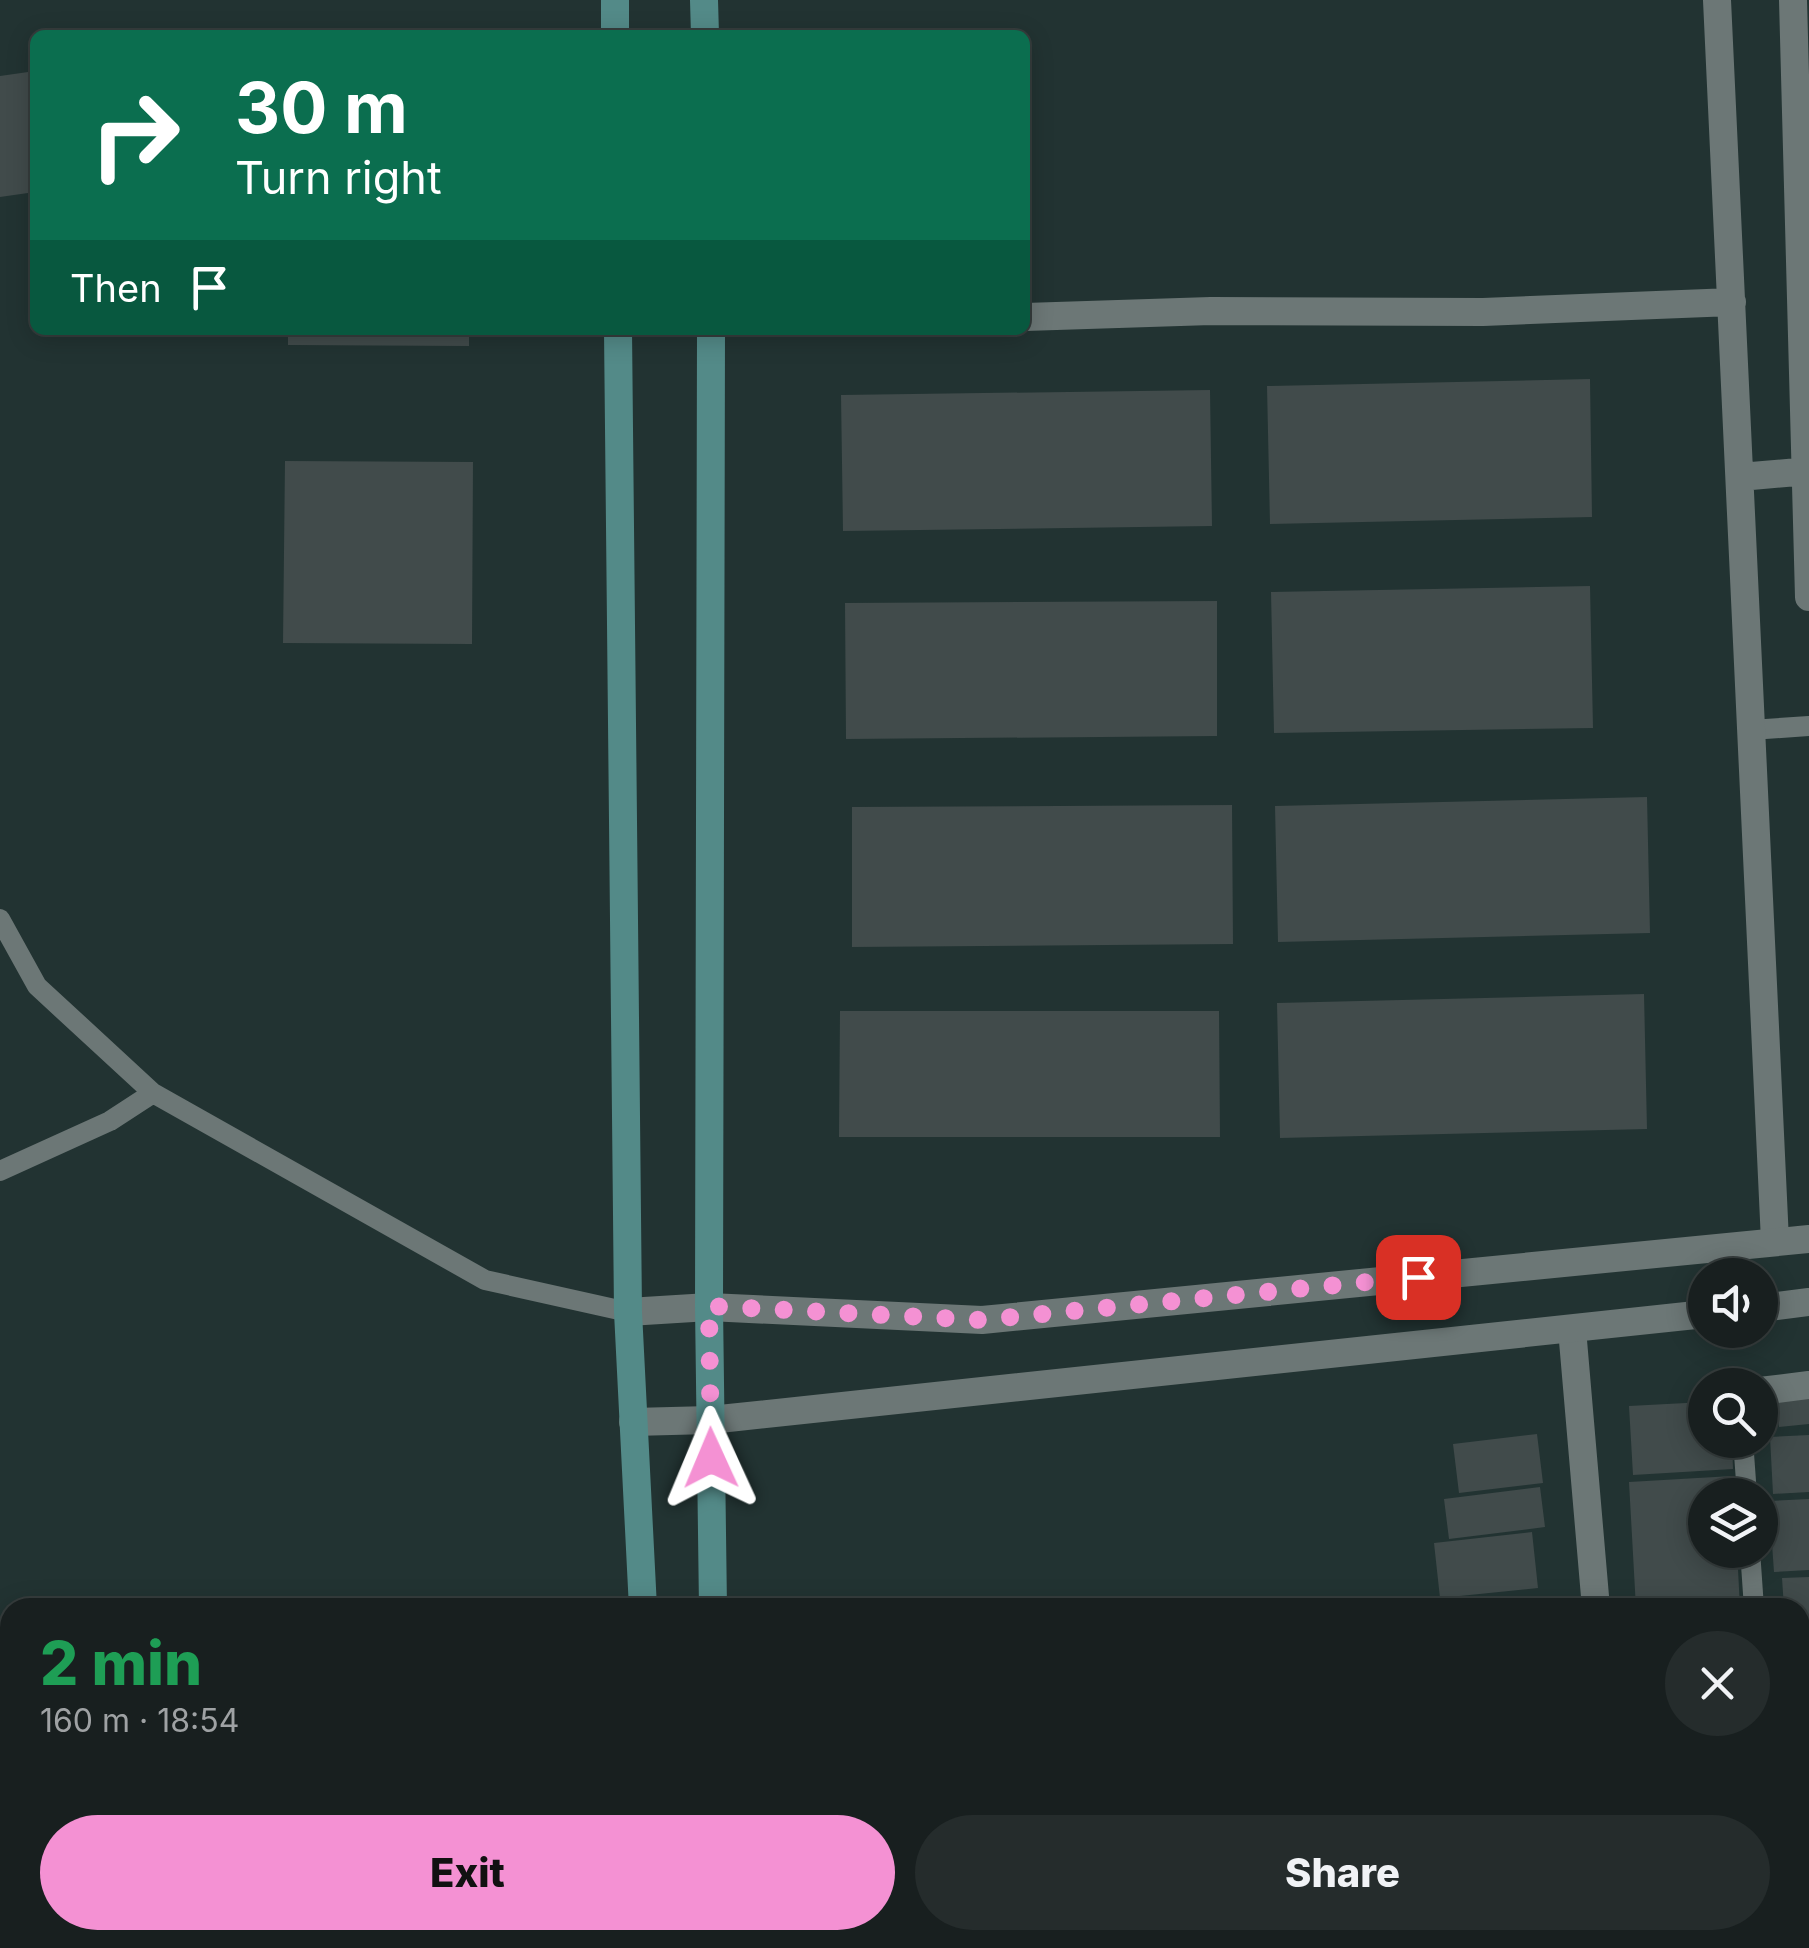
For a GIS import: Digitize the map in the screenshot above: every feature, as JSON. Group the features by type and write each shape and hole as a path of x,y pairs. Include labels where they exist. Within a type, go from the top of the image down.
{"main road":[{"path":"614,0 615,30"},
{"path":"704,0 705,30"},
{"path":"618,335 628,1312 642,1598"},
{"path":"710,335 709,1306 714,1598"}],"street":[{"path":"1717,0 1775,1241"},
{"path":"1793,0 1809,598"},
{"path":"1030,316 1211,310 1483,312 1732,302"},
{"path":"1740,476 1808,471"},
{"path":"628,1312 709,1306 982,1320 1809,1238"},
{"path":"1778,1306 1809,1302"},
{"path":"633,1422 710,1420 1688,1316"},
{"path":"1572,1329 1595,1598"},
{"path":"1778,1389 1809,1385"}],"lane":[{"path":"1751,730 1809,726"},
{"path":"0,919 37,986 153,1093 485,1280 628,1312"},
{"path":"0,1171 110,1121 153,1093"},
{"path":"1751,1568 1753,1598"}],"shaded area":[{"path":"0,0 1809,0 1809,1598 0,1598"}],"building":[{"path":"30,72 30,193 0,197 0,76"},
{"path":"288,335 469,335 469,346 288,345"},
{"path":"1590,379 1592,517 1270,524 1267,386"},
{"path":"1210,390 1212,526 843,531 841,395"},
{"path":"285,461 473,462 472,644 283,643"},
{"path":"1590,586 1593,728 1274,733 1271,592"},
{"path":"1217,601 1217,736 846,739 845,603"},
{"path":"1647,797 1650,933 1278,942 1275,806"},
{"path":"1232,805 1233,944 852,947 852,807"},
{"path":"1644,994 1647,1129 1280,1138 1277,1003"},
{"path":"840,1011 1219,1011 1220,1137 839,1137"},
{"path":"1809,1393 1809,1424 1779,1427 1778,1396"},
{"path":"1688,1403 1688,1458 1733,1458 1733,1469 1633,1475 1629,1406"},
{"path":"1537,1434 1543,1483 1459,1493 1453,1444"},
{"path":"1809,1435 1809,1492 1778,1494 1771,1458 1778,1458 1778,1437"},
{"path":"1688,1479 1688,1568 1738,1568 1739,1598 1635,1598 1629,1482"},
{"path":"1540,1487 1545,1527 1449,1539 1444,1499"},
{"path":"1809,1499 1809,1570 1774,1572 1774,1568 1778,1568 1778,1501"},
{"path":"1532,1532 1538,1588 1440,1598 1434,1543"},
{"path":"1809,1577 1809,1598 1783,1598 1782,1578"}],"route":[{"path":"711,1458 709,1306 982,1320 1418,1277"}]}
